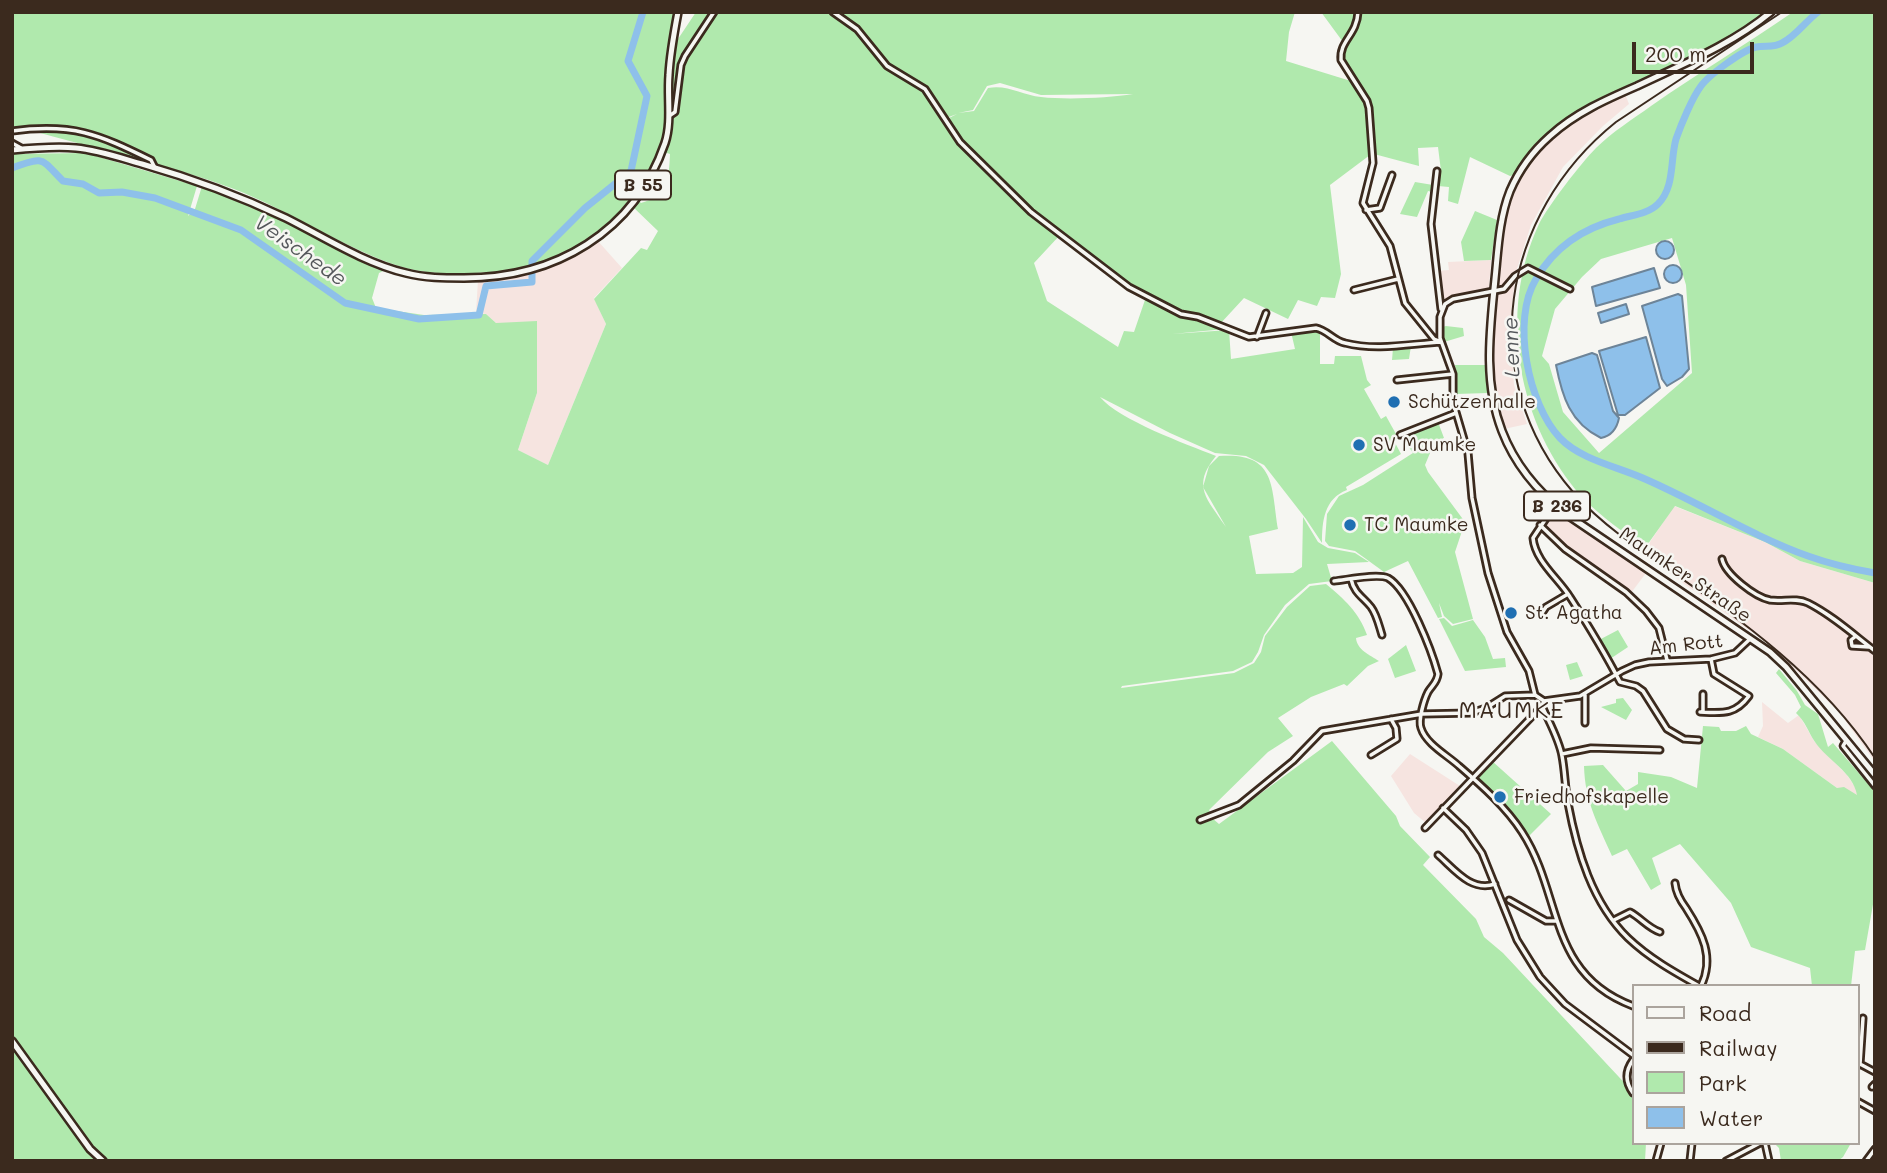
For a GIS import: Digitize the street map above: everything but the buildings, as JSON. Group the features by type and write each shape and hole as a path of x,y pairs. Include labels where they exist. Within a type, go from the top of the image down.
{"main road":[{"name":"B 55","path":"12,150 56,147 88,149 155,168 251,202 368,258 407,273 437,278 471,278 524,272 538,269 582,247 609,227 644,183 666,140 670,52 678,12"},
{"name":"Maumker Straße","path":"1771,12 1722,45 1598,104 1559,128 1539,146 1522,169 1510,191 1501,222 1489,362 1492,394 1508,444 1520,466 1539,490 1555,505 1770,652 1786,667 1846,741"},
{"name":"B 236","path":"1846,741 1875,775"},
{"path":"12,1041 90,1149 103,1161"}],"street":[{"path":"668,116 675,112 681,65 714,12"},
{"path":"833,12 857,29 887,66 930,95 960,142 1031,212 1129,287 1181,314 1257,337 1316,328 1341,342 1363,347 1441,342"},
{"path":"1358,12 1356,29 1341,48 1340,57 1369,104 1373,160 1363,199 1366,209 1390,246 1407,306 1434,339 1441,342"},
{"path":"12,131 63,128 86,132 151,160 155,168"},
{"path":"12,143 23,149"},
{"path":"1437,172 1431,224 1441,309 1441,342 1453,374 1453,402 1468,453 1472,498 1488,573 1507,632 1529,671 1535,695 1543,704 1562,754 1568,803 1578,848 1595,890 1626,936 1643,951 1697,984"},
{"path":"1366,209 1380,208 1392,175"},
{"path":"1441,309 1453,299 1508,287 1520,272 1528,268 1570,289"},
{"path":"1354,290 1398,279"},
{"path":"1257,337 1266,313"},
{"path":"1397,380 1453,374"},
{"path":"1400,435 1456,413"},
{"path":"1555,505 1534,538 1535,549 1568,594 1622,684 1643,691 1667,729 1684,738 1699,740"},
{"path":"1541,526 1565,549 1626,592 1646,611 1659,628 1667,661"},
{"path":"1722,559 1727,572 1759,595 1773,600 1801,600 1856,636 1875,652"},
{"path":"1334,581 1377,576 1388,578 1410,605 1438,674 1437,682 1429,692 1420,724 1426,739 1509,815 1524,835 1541,873 1564,943 1590,979 1604,991 1632,1005"},
{"path":"1351,579 1354,590 1376,615 1382,635"},
{"path":"1542,613 1546,607 1568,594"},
{"path":"1856,636 1851,640 1852,646 1869,647"},
{"name":"Am Rott","path":"1543,704 1585,695 1635,665 1711,659 1739,652 1750,639"},
{"path":"1703,694 1702,712 1729,712 1749,696 1714,674 1711,659"},
{"path":"1200,820 1239,805 1293,761 1322,731 1422,714 1471,713 1508,695 1535,695"},
{"path":"1585,695 1586,723"},
{"path":"1424,828 1543,704"},
{"path":"1371,755 1397,739 1396,728 1391,719"},
{"path":"1846,741 1843,744 1845,749 1875,786"},
{"path":"1562,754 1603,748 1660,750"},
{"path":"1443,808 1475,840 1488,863 1518,942 1540,977 1575,1013 1632,1057"},
{"path":"1438,855 1469,882 1481,887 1495,884"},
{"path":"1675,883 1677,893 1706,946 1708,967 1701,984"},
{"path":"1509,900 1546,921 1556,921"},
{"path":"1614,920 1630,912 1660,932"},
{"path":"1863,1018 1859,1065 1875,1072"},
{"path":"1632,1060 1627,1081 1632,1091"},
{"path":"1859,1102 1875,1111"},
{"path":"1726,1161 1759,1145"},
{"path":"1866,1161 1875,1149"}],"shaded area":[{"path":"1625,94 1629,104 1563,167 1531,225 1516,272 1510,322 1514,385 1527,424 1504,429 1495,400 1492,360 1498,262 1509,199 1525,168 1544,144 1585,113"},
{"path":"597,240 622,268 594,298 606,324 548,465 518,450 537,393 496,323 486,314 476,313 478,280 515,277 548,268 568,259"},
{"path":"1491,260 1489,288 1450,296 1442,301 1437,271 1449,270 1448,262"},
{"path":"1674,506 1765,542 1800,561 1875,583 1875,762 1839,712 1770,645 1642,554"},
{"path":"1556,511 1646,573 1631,593 1566,546 1547,528 1545,525"},
{"path":"1762,702 1788,723 1799,715 1814,741 1847,775 1858,796 1837,788 1783,749 1758,737 1763,726"},
{"path":"1410,754 1460,786 1426,823 1414,813 1391,776"}],"green space":[{"path":"12,12 674,12 667,59 665,133 653,163 627,203 610,222 571,250 550,260 502,271 420,271 359,250 255,198 209,180 26,129 12,131"},
{"path":"696,12 831,12 862,35 887,67 925,90 962,148 1030,212 1060,235 1034,263 1047,301 1118,347 1124,331 1134,332 1146,297 1182,315 1225,329 1172,334 1229,330 1231,359 1295,349 1291,332 1320,330 1320,364 1334,364 1335,356 1361,356 1367,380 1371,385 1364,389 1381,419 1386,416 1396,434 1392,437 1401,454 1346,487 1347,490 1333,499 1324,519 1322,543 1306,519 1264,465 1246,456 1215,453 1100,397 1109,406 1137,423 1216,456 1208,467 1204,476 1203,486 1209,466 1219,456 1238,456 1261,466 1271,486 1278,529 1249,536 1256,574 1293,573 1302,567 1303,517 1318,542 1328,548 1355,553 1369,562 1327,564 1332,581 1309,584 1285,605 1264,635 1252,662 1233,671 1121,688 1234,673 1254,663 1261,652 1265,636 1287,607 1310,586 1326,584 1339,595 1364,627 1367,635 1356,638 1359,646 1379,661 1368,666 1347,686 1344,684 1311,697 1278,718 1293,736 1268,752 1209,810 1211,814 1198,819 1198,822 1212,818 1219,824 1332,741 1396,816 1400,826 1430,857 1423,865 1476,919 1484,937 1503,953 1632,1091 1632,1145 1646,1145 1645,1161 12,1161 12,154 86,153 197,186 188,216 195,209 202,186 283,220 385,270 379,273 372,298 376,308 424,315 486,314 496,323 537,321 537,393 518,450 548,465 606,324 594,299 641,248 647,250 658,231 632,206 637,199 641,203 656,196 667,179 670,154 664,152 670,128 674,45","holes":["1204,489 1226,527 1208,500"]},
{"path":"835,12 1295,12 1289,32 1286,61 1354,82 1367,103 1370,155 1330,185 1341,274 1335,298 1321,297 1317,306 1298,300 1288,319 1244,298 1220,324 1182,313 1128,285 1031,211 964,147 947,119 957,114 946,118 926,89 888,66 863,33","holes":["1000,83 1041,95 1133,94 1051,98 995,87 988,88 974,111 958,113 973,110 987,86"]},
{"path":"1321,12 1356,12 1354,30 1343,42"},
{"path":"1359,12 1767,12 1737,35 1704,53 1633,84 1567,120 1538,144 1515,175 1510,176 1470,157 1458,204 1448,201 1449,187 1438,186 1441,171 1438,147 1418,148 1419,166 1374,154 1370,104 1342,59 1343,49 1357,28"},
{"path":"1793,12 1875,12 1875,583 1800,561 1765,542 1675,506 1645,548 1590,505 1561,469 1543,437 1529,403 1521,367 1517,331 1519,294 1526,258 1539,224 1565,185 1596,148 1616,131","holes":["1672,238 1686,285 1692,373 1599,453 1563,412 1549,364 1542,356 1555,309 1601,259"]},
{"path":"1415,182 1433,185 1432,192 1428,191 1417,217 1400,214"},
{"path":"1475,211 1497,220 1491,260 1464,261 1461,242"},
{"path":"1442,327 1463,328 1464,336 1444,342"},
{"path":"1411,346 1409,359 1392,360 1393,348"},
{"path":"1455,365 1486,365 1488,393 1456,394"},
{"path":"1438,422 1444,438 1425,447 1430,453 1425,465 1465,522 1455,552 1473,619 1453,624 1444,616 1439,603 1442,617 1438,618 1408,561 1384,572 1355,551 1329,546 1325,541 1327,514 1339,496 1363,485 1413,453 1401,436"},
{"path":"1444,618 1452,626 1473,620 1485,637 1493,659 1505,658 1506,667 1465,671 1439,619"},
{"path":"1618,630 1628,647 1610,659 1599,640"},
{"path":"1406,645 1416,671 1395,678 1388,659"},
{"path":"1577,662 1583,676 1570,680 1566,665"},
{"path":"1779,669 1805,705 1818,714 1828,747 1833,743 1875,792 1875,893 1865,950 1855,951 1851,984 1812,984 1810,968 1751,947 1731,903 1680,844 1652,858 1661,884 1651,890 1627,849 1612,856 1587,791 1584,766 1603,765 1626,791 1638,784 1638,772 1671,777 1697,788 1703,726 1719,727 1721,731 1736,731 1746,726 1751,734 1783,749 1837,788 1844,787 1857,795 1851,780 1820,749 1796,713 1801,707 1795,695 1776,673"},
{"path":"1623,698 1632,710 1626,720 1601,707 1616,703 1616,699"},
{"path":"1492,761 1551,814 1528,837 1515,818 1475,779"},
{"path":"1776,1145 1850,1145 1838,1161 1781,1161"}],"water":[{"path":"1665,241 1672,243 1672,257 1665,259 1658,257 1656,250 1658,243"},
{"path":"1673,265 1679,268 1682,274 1679,280 1673,283 1667,280 1664,274 1667,268"},
{"path":"1654,268 1660,288 1596,306 1592,287"},
{"path":"1678,294 1682,296 1689,369 1667,386 1662,379 1642,306"},
{"path":"1626,304 1629,314 1601,323 1598,313"},
{"path":"1646,337 1660,388 1625,415 1618,415 1599,351"},
{"path":"1592,353 1597,355 1613,411 1619,418 1613,431 1601,438 1582,425 1569,408 1556,365"}],"waterway":[{"name":"Veischede","path":"12,168 31,161 42,161 63,181 83,184 99,193 122,192 155,198 241,230 345,303 419,319 479,315 486,286 532,282 532,261 585,208 631,171 647,96 628,61 643,12"},
{"name":"Lenne","path":"1818,12 1787,40 1776,45 1750,49 1705,81 1690,104 1676,139 1670,182 1663,197 1650,210 1582,233 1552,257 1536,279 1529,296 1524,338 1532,384 1539,405 1549,423 1569,446 1665,488 1787,548 1833,564 1875,573"}],"railway":[{"path":"1782,12 1616,122 1577,160 1547,202 1525,249 1514,298 1512,349 1521,399 1541,447 1573,492 1614,530 1725,609 1791,662 1849,723 1875,758"},
{"path":"1871,1161 1875,1155"}],"place":[{"name":"Schützenhalle","path":"1394,402"},
{"name":"SV Maumke","path":"1359,445"},
{"name":"TC Maumke","path":"1350,525"},
{"name":"St. Agatha","path":"1511,613"},
{"name":"Friedhofskapelle","path":"1500,797"}],"district":[{"name":"MAUMKE","path":"1512,711"}]}
